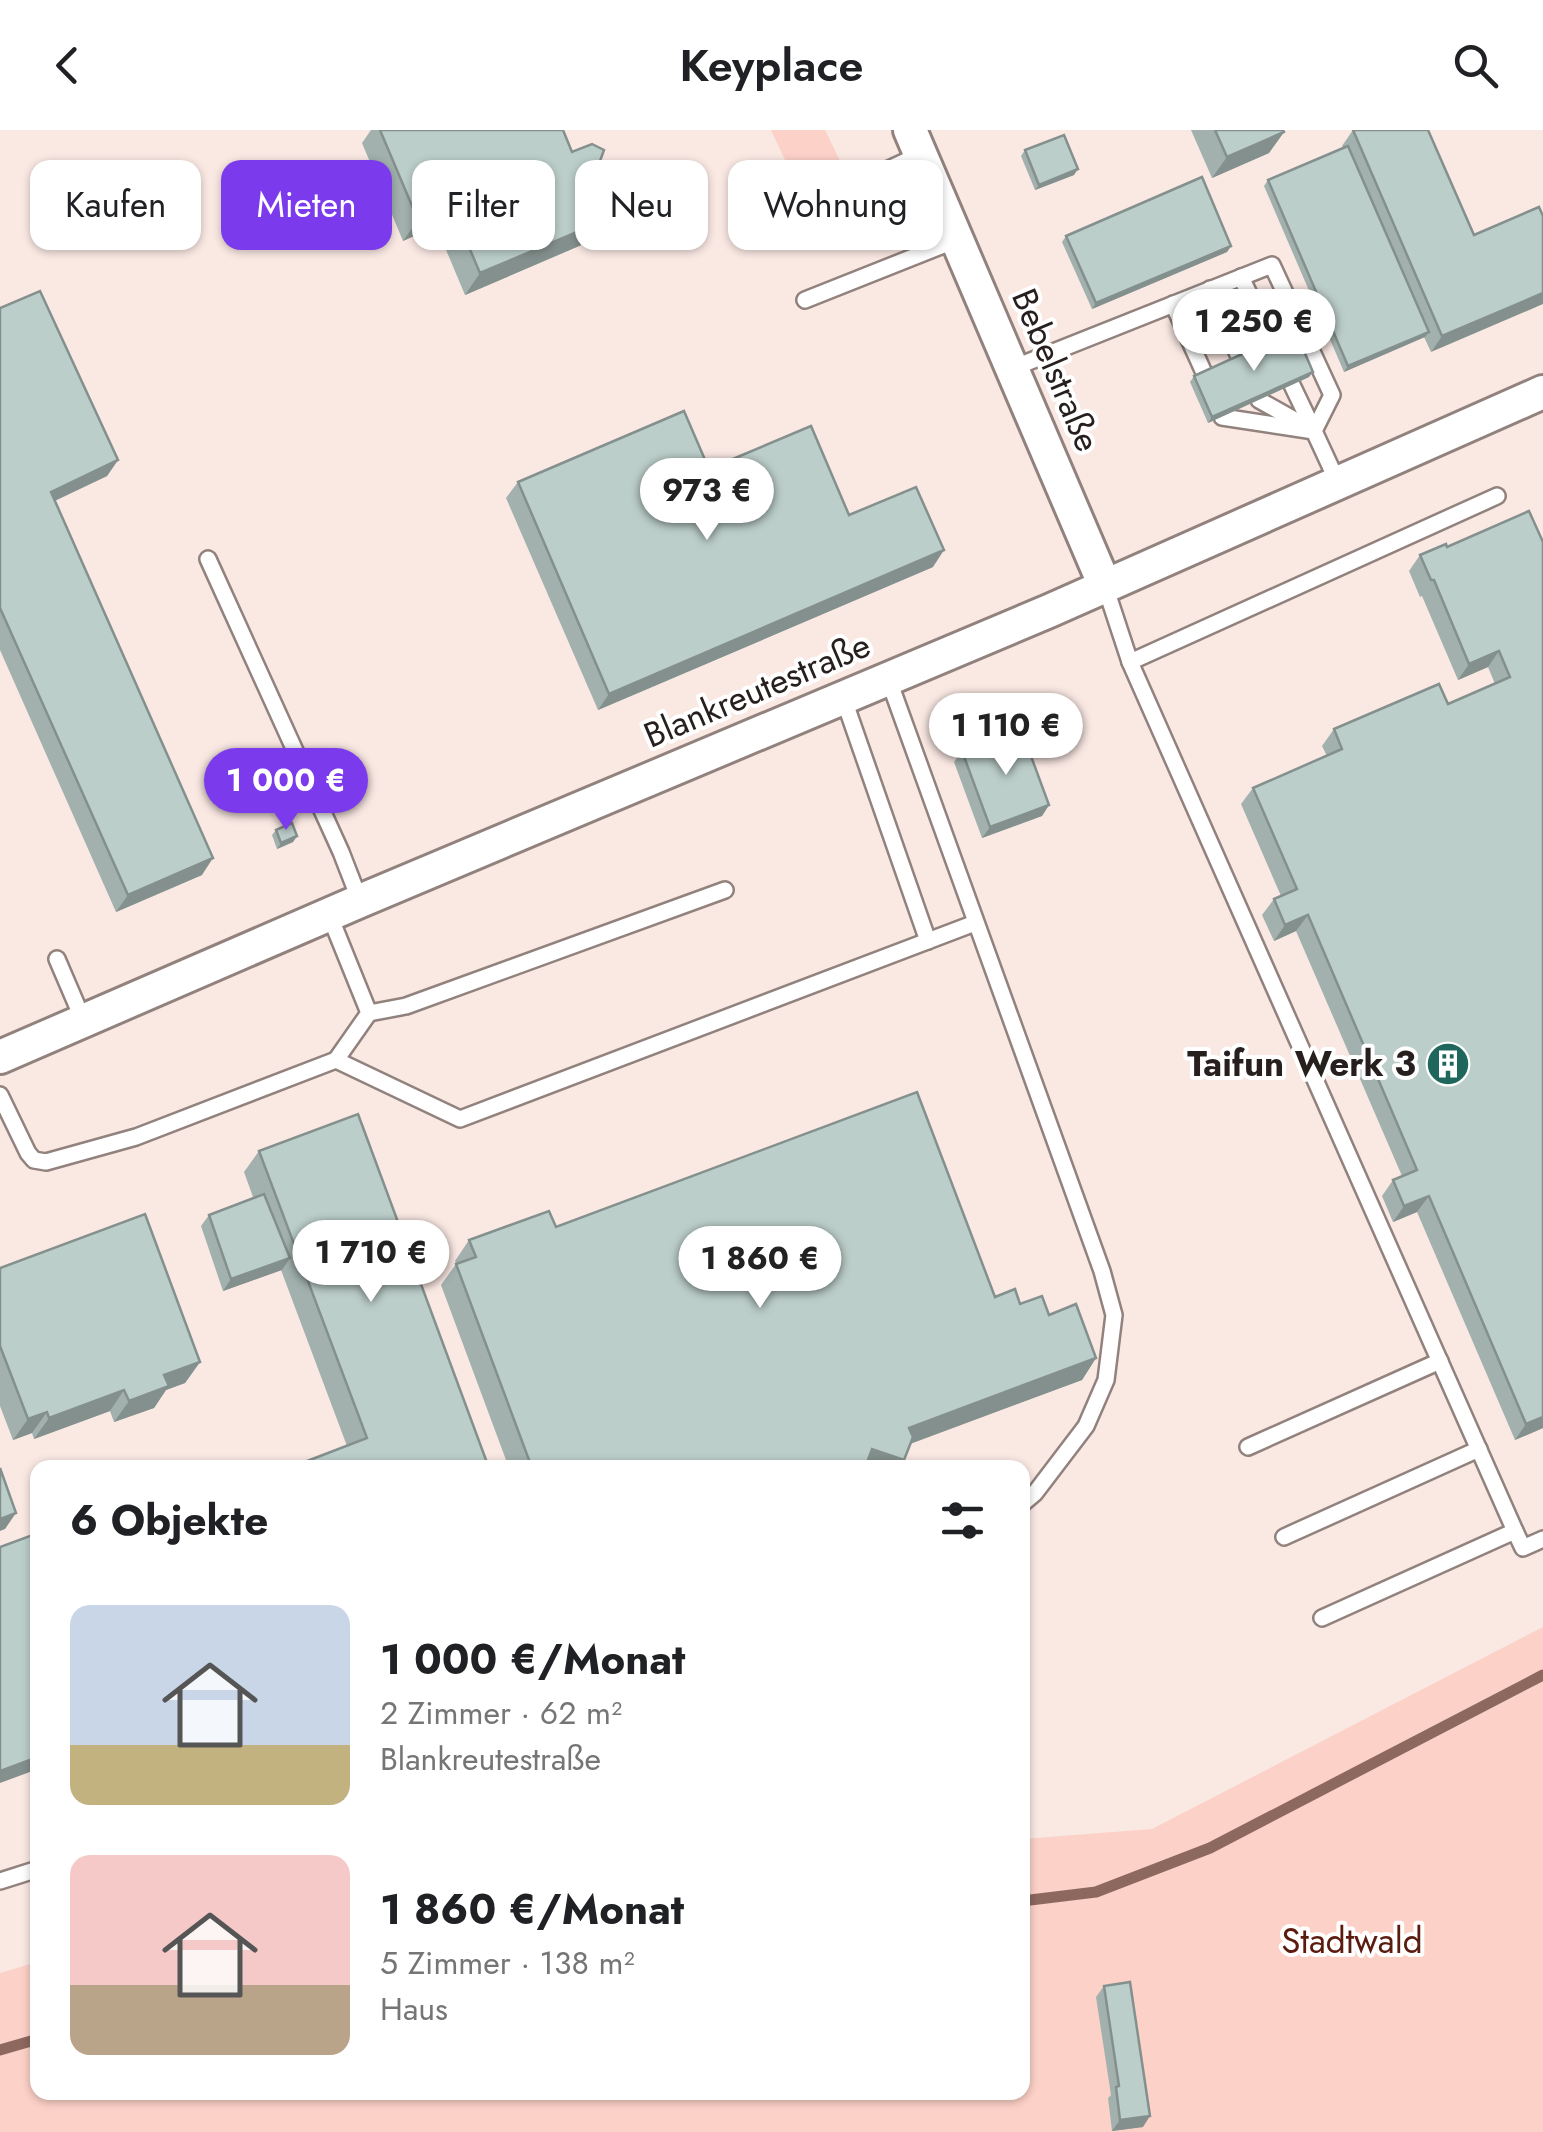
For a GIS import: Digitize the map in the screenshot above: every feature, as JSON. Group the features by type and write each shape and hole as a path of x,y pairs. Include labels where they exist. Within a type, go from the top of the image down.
{"street":[{"name":"Bebelstraße","path":"916,142 1105,586"},
{"name":"Blankreutestraße","path":"0,1057 1105,586 1543,392"}],"lane":[{"path":"885,160 916,142"},
{"path":"805,300 956,240"},
{"path":"1013,368 1272,265 1332,395 1314,431"},
{"path":"1241,278 1273,344"},
{"path":"1210,290 1240,359"},
{"path":"1173,304 1204,375"},
{"path":"1292,385 1338,483"},
{"path":"1259,400 1314,431"},
{"path":"1222,417 1314,431"},
{"path":"1130,662 1497,496"},
{"path":"208,558 360,901"},
{"path":"1105,586 1130,662 1515,1531 1523,1548 1543,1539"},
{"path":"888,678 1102,1271 1114,1315 1106,1380 1086,1426 1030,1497"},
{"path":"843,697 928,941"},
{"path":"0,1096 34,1160 46,1162 136,1137 336,1060 369,1013 406,1006 725,890"},
{"path":"329,914 369,1013"},
{"path":"336,1060 460,1119 976,923"},
{"path":"57,959 84,1022"},
{"path":"1248,1447 1440,1361"},
{"path":"1284,1537 1479,1449"},
{"path":"1322,1618 1515,1531"},
{"path":"0,1881 30,1871"}],"green space":[{"path":"771,130 825,130 840,160 785,160"},
{"name":"Stadtwald","path":"1543,1627 1543,2132 0,2132 0,1973 30,1964 30,2100 1030,2100 1030,1838 1152,1829"}],"building":[{"path":"380,130 563,130 572,152 592,144 604,150 600,160 575,160 575,233 555,241 555,160 412,160 412,206"},
{"path":"1215,130 1283,130 1284,132 1227,157"},
{"path":"1353,130 1428,130 1474,235 1539,207 1543,216 1543,293 1442,336"},
{"path":"1064,135 1078,169 1039,185 1025,150"},
{"path":"1348,146 1429,332 1348,366 1268,180"},
{"path":"1202,177 1231,246 1096,303 1066,236"},
{"path":"470,250 534,250 480,273"},
{"path":"40,291 118,460 51,492 213,858 128,895 0,608 0,308"},
{"path":"1295,330 1313,372 1212,417 1194,376"},
{"path":"684,411 709,469 811,426 849,515 916,487 944,550 609,694 518,482"},
{"name":"Taifun Werk 3","path":"1529,511 1543,542 1543,1417 1526,1424 1429,1196 1404,1206 1393,1180 1417,1170 1308,915 1285,925 1274,899 1297,889 1253,788 1342,749 1334,729 1439,684 1448,704 1510,677 1499,651 1469,664 1420,555"},
{"path":"1021,729 1049,805 990,827 962,751"},
{"path":"292,823 297,836 281,843 276,830"},
{"path":"917,1092 995,1297 1015,1289 1020,1304 1042,1296 1049,1315 1076,1304 1096,1358 909,1428 913,1437 904,1460 872,1449 868,1460 529,1460 456,1264 476,1257 469,1240 549,1211 556,1227"},
{"path":"358,1114 486,1460 310,1460 367,1438 259,1151"},
{"path":"264,1194 290,1258 231,1279 209,1215"},
{"path":"145,1214 200,1362 164,1375 169,1386 129,1401 124,1390 49,1418 47,1412 28,1419 0,1346 0,1268"},
{"path":"0,1468 16,1513 0,1519"},
{"path":"30,1536 30,1760 0,1771 0,1547"},
{"path":"1130,1982 1150,2116 1120,2120 1116,2087 1119,2086 1104,1986"}],"waterway":[{"path":"1030,1900 1096,1892 1210,1848 1543,1675"},
{"path":"0,2050 30,2041"}],"place":[{"name":"Taifun Werk 3","path":"1448,1064"}]}
